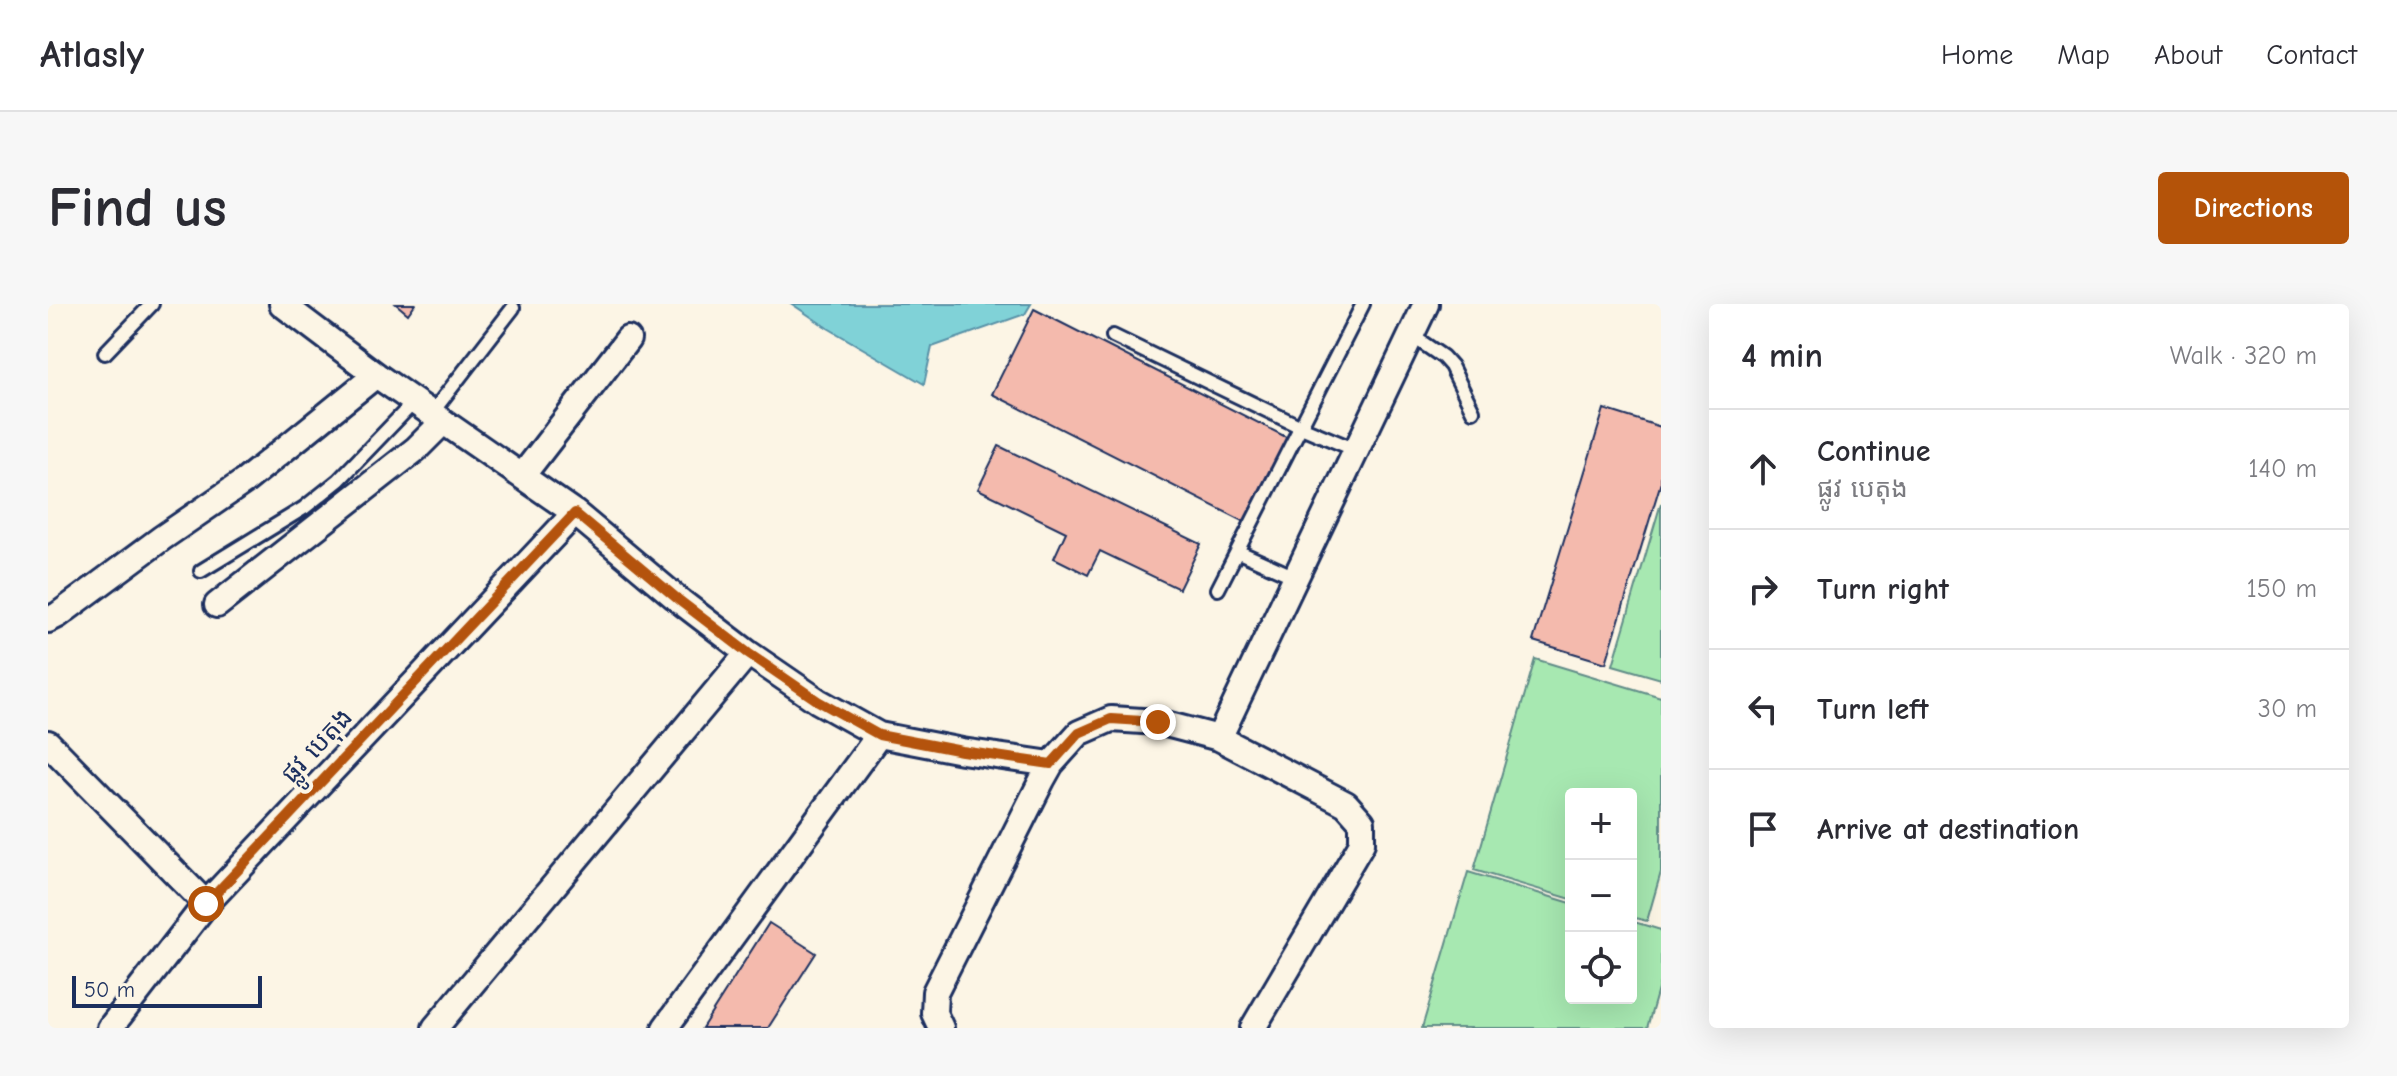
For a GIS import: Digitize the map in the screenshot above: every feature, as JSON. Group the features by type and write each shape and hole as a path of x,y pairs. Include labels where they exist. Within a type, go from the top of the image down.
{"street":[{"path":"282,304 376,375 575,513 680,601 818,701 879,735 1051,764"},
{"path":"1219,738 1426,304"},
{"path":"522,476 628,339"},
{"path":"48,620 245,481 376,375"},
{"path":"217,605 416,449 429,412"},
{"name":"ផ្លូវ បេតុង","path":"110,1028 206,904 575,513"},
{"path":"435,1028 748,653"},
{"path":"941,1028 934,1013 935,992 1051,764 1079,733 1111,719 1158,722 1219,738 1346,804 1362,822 1362,843 1253,1028"},
{"path":"665,1028 879,735"},
{"path":"48,743 206,904"}],"lane":[{"path":"105,353 152,304"},
{"path":"1218,589 1363,304"},
{"path":"201,571 304,508 429,412 513,308"},
{"path":"1411,335 1451,366 1473,411"},
{"path":"1113,336 1301,427 1356,450"},
{"path":"1239,552 1295,577"}],"green space":[{"path":"1661,503 1661,679 1613,665"},
{"path":"1535,659 1661,697 1661,872 1647,921 1637,918 1637,788 1565,788 1565,897 1474,870"},
{"path":"1468,872 1565,901 1565,1004 1637,1004 1637,923 1661,930 1661,979 1647,1028 1422,1028"}],"water":[{"path":"792,304 1031,304 1025,314 932,347 924,384"}],"building":[{"path":"396,304 415,304 408,314"},
{"path":"1034,309 1288,438 1245,522 992,394"},
{"path":"1604,409 1661,427 1661,482 1606,663 1533,641"},
{"path":"999,446 1201,544 1179,589 1100,551 1088,575 1054,558 1066,532 978,489"},
{"path":"769,923 816,953 768,1028 702,1028"}],"route":[{"path":"206,904 575,513 748,653 818,701 879,735 1051,764 1079,733 1111,719 1158,722"}]}
